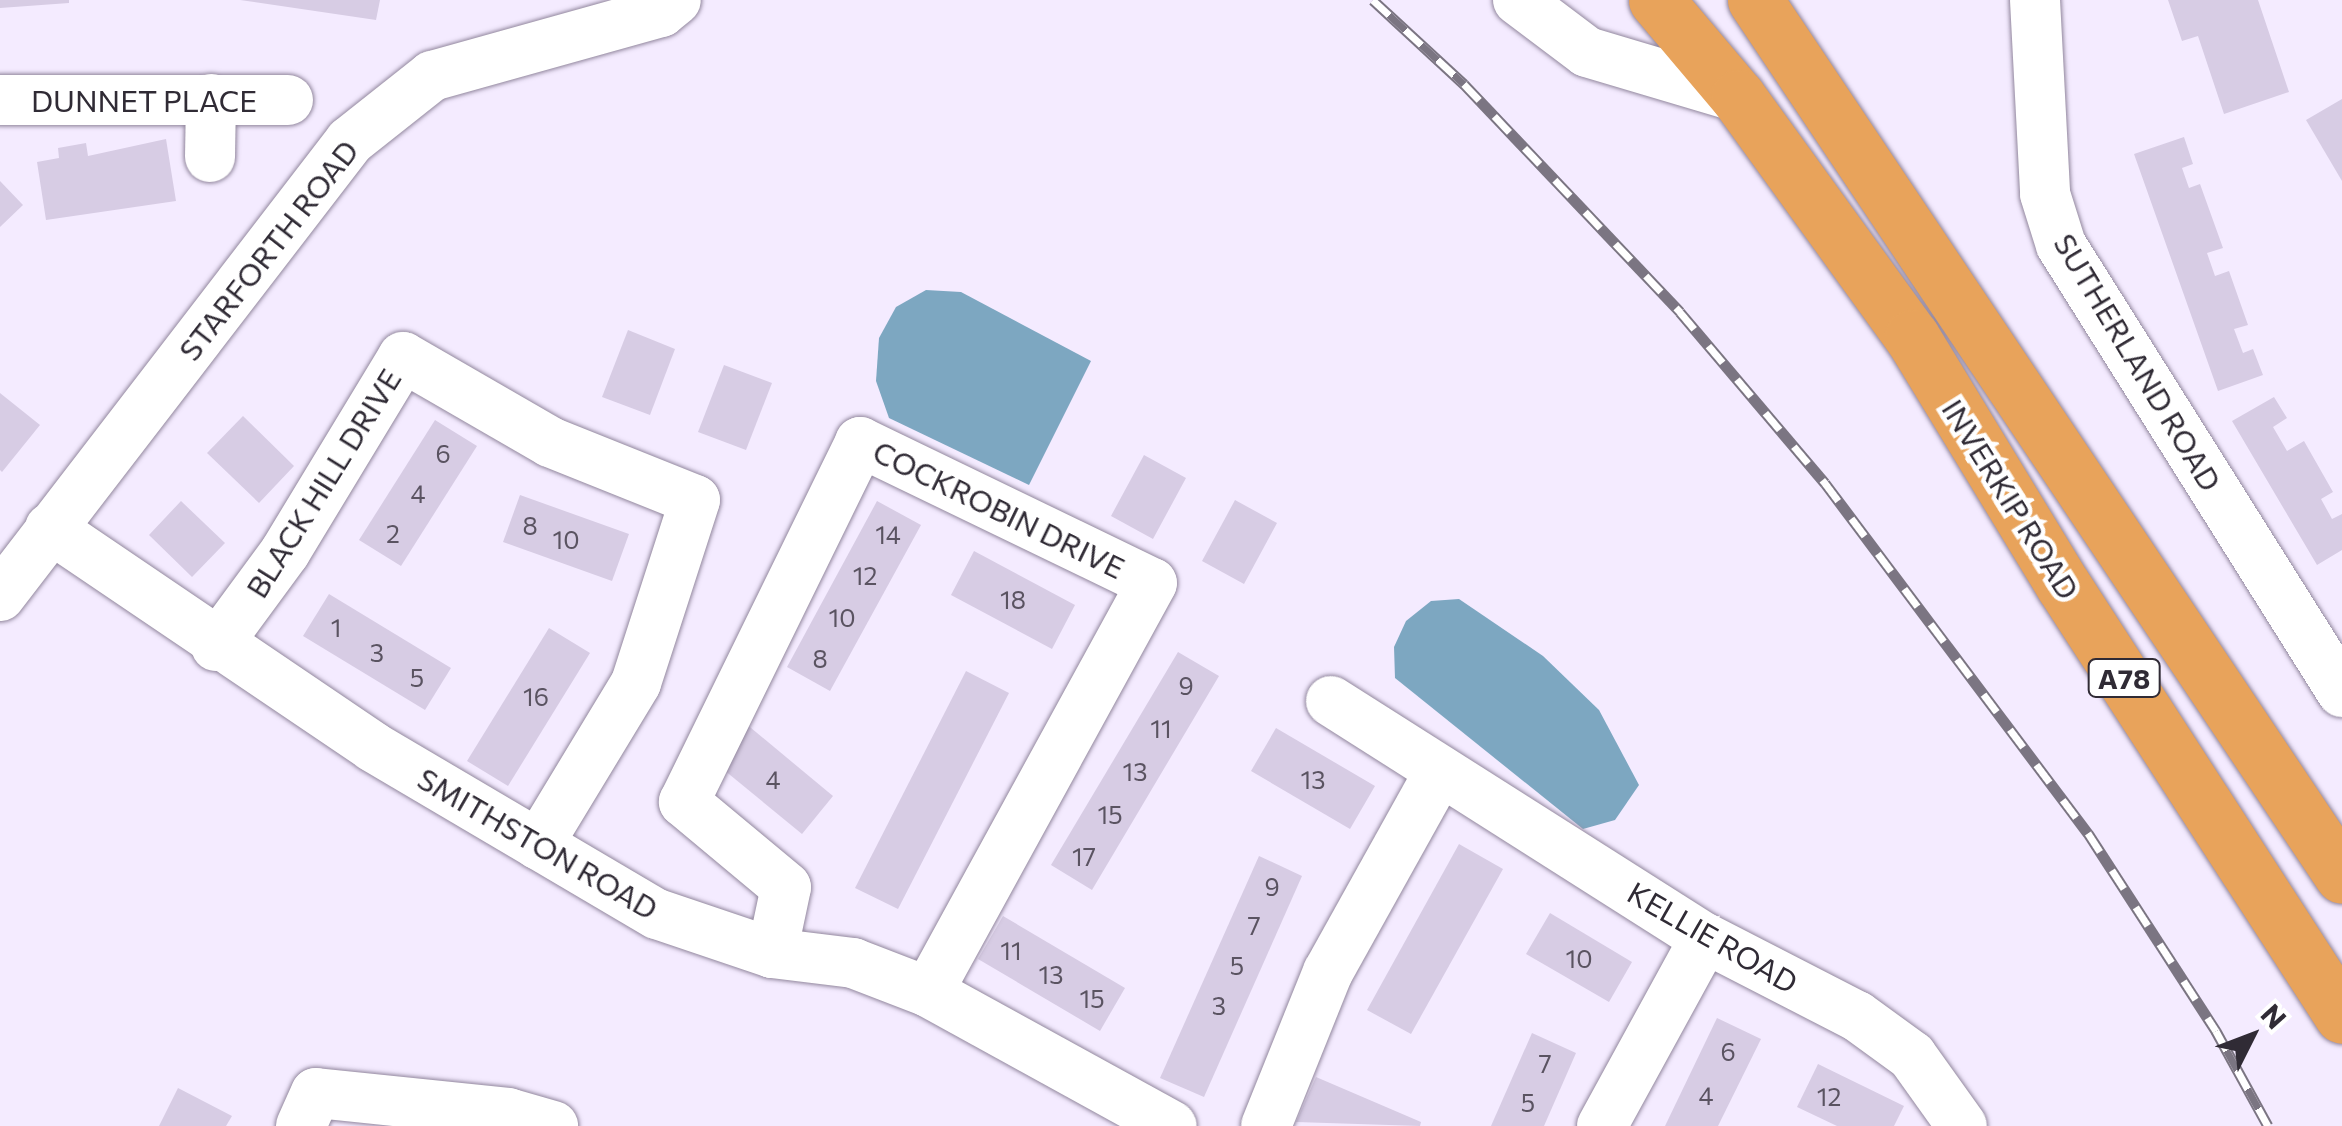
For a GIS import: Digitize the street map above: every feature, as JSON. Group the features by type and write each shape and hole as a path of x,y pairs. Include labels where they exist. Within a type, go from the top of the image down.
{"highway":[{"name":"INVERKIP ROAD","path":"1656,0 1738,96 1912,337 2342,1016"},
{"name":"INVERKIP ROAD","path":"1755,0 2342,876"}],"street":[{"name":"STARFORTH ROAD","path":"0,596 350,141 432,76 662,12 676,0"},
{"path":"1518,0 1587,52 1738,96"},
{"name":"SUTHERLAND ROAD","path":"2036,0 2045,194 2060,246 2342,692"},
{"path":"210,157 211,99"},
{"name":"DUNNET PLACE","path":"0,100 288,100"},
{"name":"BLACK HILL DRIVE","path":"216,646 285,552 404,357 550,442 694,500 636,682 538,845"},
{"name":"COCKROBIN DRIVE","path":"772,953 786,888 684,802 860,442 1152,583 928,992"},
{"name":"SMITHSTON ROAD","path":"50,528 216,646 657,914 772,953 853,963 928,992 1172,1126"},
{"name":"KELLIE ROAD","path":"1330,701 1705,938 1857,1016 1912,1056 1962,1126"},
{"path":"1266,1126 1328,972 1440,771"},
{"path":"1602,1126 1705,938"},
{"path":"301,1126 316,1093 508,1113 553,1126"}],"water":[{"path":"926,290 961,292 1091,361 1029,485 889,418 876,381 879,338 896,307"},
{"path":"1459,599 1543,656 1599,710 1639,785 1615,820 1583,829 1395,678 1394,647 1406,621 1431,601"}],"building":[{"path":"0,0 69,0 69,3 0,8"},
{"path":"240,0 380,0 376,20"},
{"path":"2168,0 2258,0 2289,92 2224,114 2198,36 2182,41"},
{"path":"2342,99 2342,181 2306,120"},
{"path":"2184,137 2193,164 2182,168 2189,188 2200,184 2223,248 2207,253 2215,276 2229,271 2248,325 2234,329 2243,353 2253,349 2263,375 2218,391 2134,154"},
{"path":"166,139 176,201 46,220 37,162 59,158 58,148 86,143 88,156"},
{"path":"0,181 23,205 0,227"},
{"path":"628,330 675,349 650,415 602,397"},
{"path":"724,365 772,383 746,450 698,432"},
{"path":"0,393 40,425 2,472 0,470"},
{"path":"2274,397 2287,418 2273,427 2287,451 2304,441 2333,492 2321,499 2332,519 2342,514 2342,550 2317,565 2232,421"},
{"path":"243,416 294,466 259,503 207,453"},
{"path":"435,420 477,446 401,566 359,540"},
{"path":"1144,455 1186,478 1153,539 1111,516"},
{"path":"520,495 629,534 612,581 503,542"},
{"path":"1235,500 1277,523 1244,584 1202,561"},
{"path":"181,501 225,543 192,577 149,535"},
{"path":"877,501 921,525 830,691 787,667"},
{"path":"974,551 1075,605 1052,649 951,595"},
{"path":"329,594 451,668 425,710 303,636"},
{"path":"549,628 590,653 508,786 467,761"},
{"path":"1178,652 1219,676 1092,890 1051,865"},
{"path":"966,671 1009,693 898,909 855,888"},
{"path":"745,723 833,796 802,834 713,761"},
{"path":"1276,728 1375,786 1350,829 1251,771"},
{"path":"1459,844 1503,869 1411,1034 1367,1010"},
{"path":"1259,856 1302,876 1204,1097 1160,1078"},
{"path":"1550,913 1632,962 1609,1002 1526,954"},
{"path":"1003,916 1125,988 1100,1031 978,959"},
{"path":"1717,1018 1761,1039 1718,1126 1665,1126"},
{"path":"1532,1033 1576,1053 1544,1126 1491,1126"},
{"path":"1818,1064 1904,1106 1894,1126 1837,1126 1797,1107"},
{"path":"1316,1077 1421,1122 1420,1126 1296,1122"},
{"path":"178,1088 232,1116 226,1126 159,1126"}],"railway":[{"path":"1373,0 1464,84 1680,312 1825,483 2088,833 2216,1031 2268,1126"}]}
